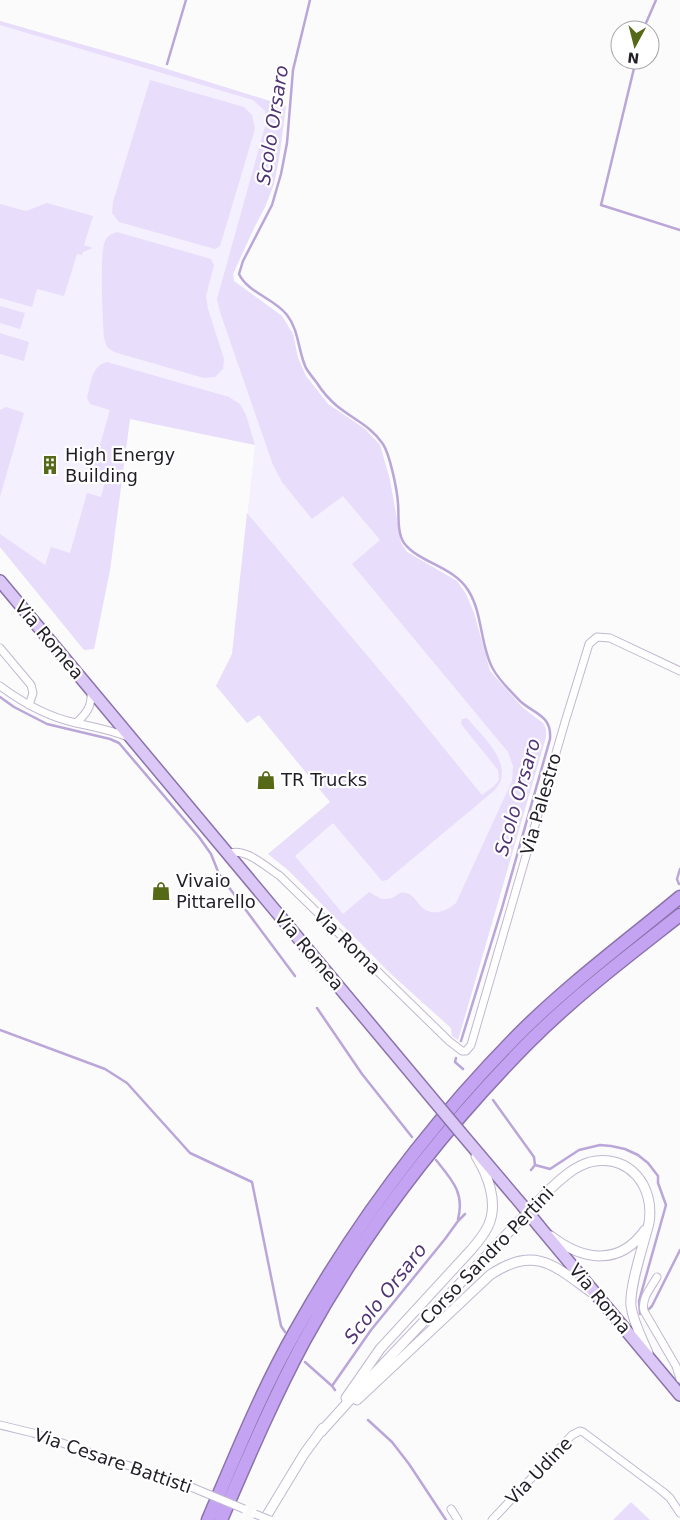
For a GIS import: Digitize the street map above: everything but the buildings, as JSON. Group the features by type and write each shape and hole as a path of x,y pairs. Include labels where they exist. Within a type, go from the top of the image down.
{"highway":[{"path":"208,1520 265,1391 294,1333 336,1263 382,1194 426,1137 473,1083 521,1033 578,980 680,897"},
{"path":"221,1520 276,1396 304,1340 346,1270 397,1196 435,1146 475,1100 531,1041 588,988 680,914"}],"main road":[{"name":"Via Romea","path":"0,581 522,1205"},
{"name":"Via Roma","path":"522,1205 652,1361 680,1387"}],"street":[{"name":"Via Palestro","path":"458,1049 466,1051 471,1045 589,644 597,637 610,638 680,671"},
{"path":"0,648 31,685 33,694 29,705"},
{"path":"0,686 46,714 76,723 115,731 130,738"},
{"path":"76,723 87,713 92,701 91,691"},
{"name":"Via Roma","path":"228,854 236,851 248,855 280,876 458,1049"},
{"name":"Corso Sandro Pertini","path":"264,1520 295,1468 380,1349 482,1238 492,1215 488,1180 481,1163 461,1133"},
{"name":"Corso Sandro Pertini","path":"321,1432 366,1382 542,1198 570,1171 590,1162 609,1162 626,1167 637,1176 647,1191 650,1206 649,1223 631,1303 635,1320 652,1361"},
{"name":"Corso Sandro Pertini","path":"539,1226 557,1241 581,1253 600,1256 618,1253 629,1247 638,1239 649,1223"},
{"name":"Corso Sandro Pertini","path":"321,1432 395,1366 490,1275 512,1263 531,1260 550,1264 561,1270 604,1303"},
{"name":"Via Roma","path":"657,1277 645,1297 644,1311 672,1358 680,1387"},
{"name":"Via Cesare Battisti","path":"0,1425 33,1433 192,1487 270,1520"},
{"name":"Via Udine","path":"492,1520 572,1435 580,1431 662,1491 670,1498 680,1513"},
{"path":"451,1509 458,1520"}],"shaded area":[{"path":"0,21 154,65 286,106 274,184 233,274 234,281 282,316 293,334 298,358 306,376 328,404 365,429 380,445 390,480 401,543 407,552 457,581 466,594 474,613 490,671 523,708 543,723 546,729 546,737 458,1040 452,1036 451,1028 391,974 288,870 268,854 330,802 259,715 247,723 216,686 232,654 255,445 130,419 110,570 94,649 84,650 0,547"},
{"path":"0,21 154,65 286,106 274,184 233,274 234,281 282,316 293,334 298,358 306,376 328,404 365,429 380,445 390,480 401,543 407,552 457,581 466,594 474,613 490,671 523,708 543,723 546,729 546,737 458,1040 452,1036 451,1028 391,974 288,870 268,854 330,802 259,715 247,723 216,686 232,654 247,513 482,795 499,780 498,770 461,724 462,719 467,718 485,738 496,754 502,771 501,780 495,790 387,880 382,881 333,823 295,856 343,914 369,892 381,899 406,893 412,896 424,909 432,912 445,910 456,903 512,781 513,766 508,752 352,564 380,540 343,496 312,519 282,482 273,465 220,312 217,299 266,123 265,111 253,100 0,25"},
{"path":"150,80 244,107 252,115 255,129 220,246 215,249 119,222 112,213 113,202"},
{"path":"47,203 93,216 84,245 93,248 83,252 82,255 77,254 64,296 37,289 32,307 0,298 0,204 26,211"},
{"path":"117,232 211,259 214,265 206,296 208,309 224,359 223,369 215,377 204,378 114,352 107,347 104,338 102,260 107,237"},
{"path":"0,306 25,313 20,329 0,323"},
{"path":"0,333 29,342 24,361 0,354"},
{"path":"107,362 229,397 240,404 246,415 255,445 130,419 110,570 94,649 84,650 0,547 0,534 45,565 51,547 70,553 87,493 101,497 107,474 93,469 110,410 90,404 87,398 95,371"},
{"path":"6,407 24,413 0,497 0,410"},
{"path":"631,1502 650,1520 613,1520"}],"waterway":[{"path":"167,64 186,0"},
{"name":"Scolo Orsaro","path":"310,0 293,70 287,143 281,174 272,205 243,261 239,274 248,286 282,309 287,315 294,327 306,368 326,395 337,406 373,432 383,444 395,481 399,529 404,543 410,550 454,575 462,582 473,599 486,650 493,669 502,682 520,701 545,720 550,731 550,739 502,908 461,1041"},
{"path":"647,20 656,0"},
{"path":"634,70 601,205 680,230"},
{"path":"0,697 14,707 47,724 110,739 119,743 199,837 211,854 219,874 295,976"},
{"path":"679,884 677,879 680,869"},
{"path":"317,1008 362,1074 412,1137"},
{"path":"0,1030 105,1069 127,1083 190,1153 252,1182 281,1326 285,1332"},
{"name":"Scolo Orsaro","path":"456,1058 455,1062 463,1069"},
{"name":"Scolo Orsaro","path":"493,1100 534,1157 535,1165 531,1170"},
{"path":"535,1165 550,1169 579,1150 600,1145 625,1149 638,1155 648,1163 658,1176 658,1183 666,1205 639,1301 640,1314"},
{"path":"436,1160 456,1187 460,1202 458,1219"},
{"name":"Scolo Orsaro","path":"335,1390 332,1386 371,1330 465,1214"},
{"path":"649,1309 680,1250"},
{"path":"305,1362 332,1386"},
{"name":"Scolo Orsaro","path":"368,1420 392,1442 446,1520"}],"place":[{"name":"High Energy Building","path":"50,465"},
{"name":"TR Trucks","path":"266,780"},
{"name":"Vivaio Pittarello","path":"161,891"}]}
